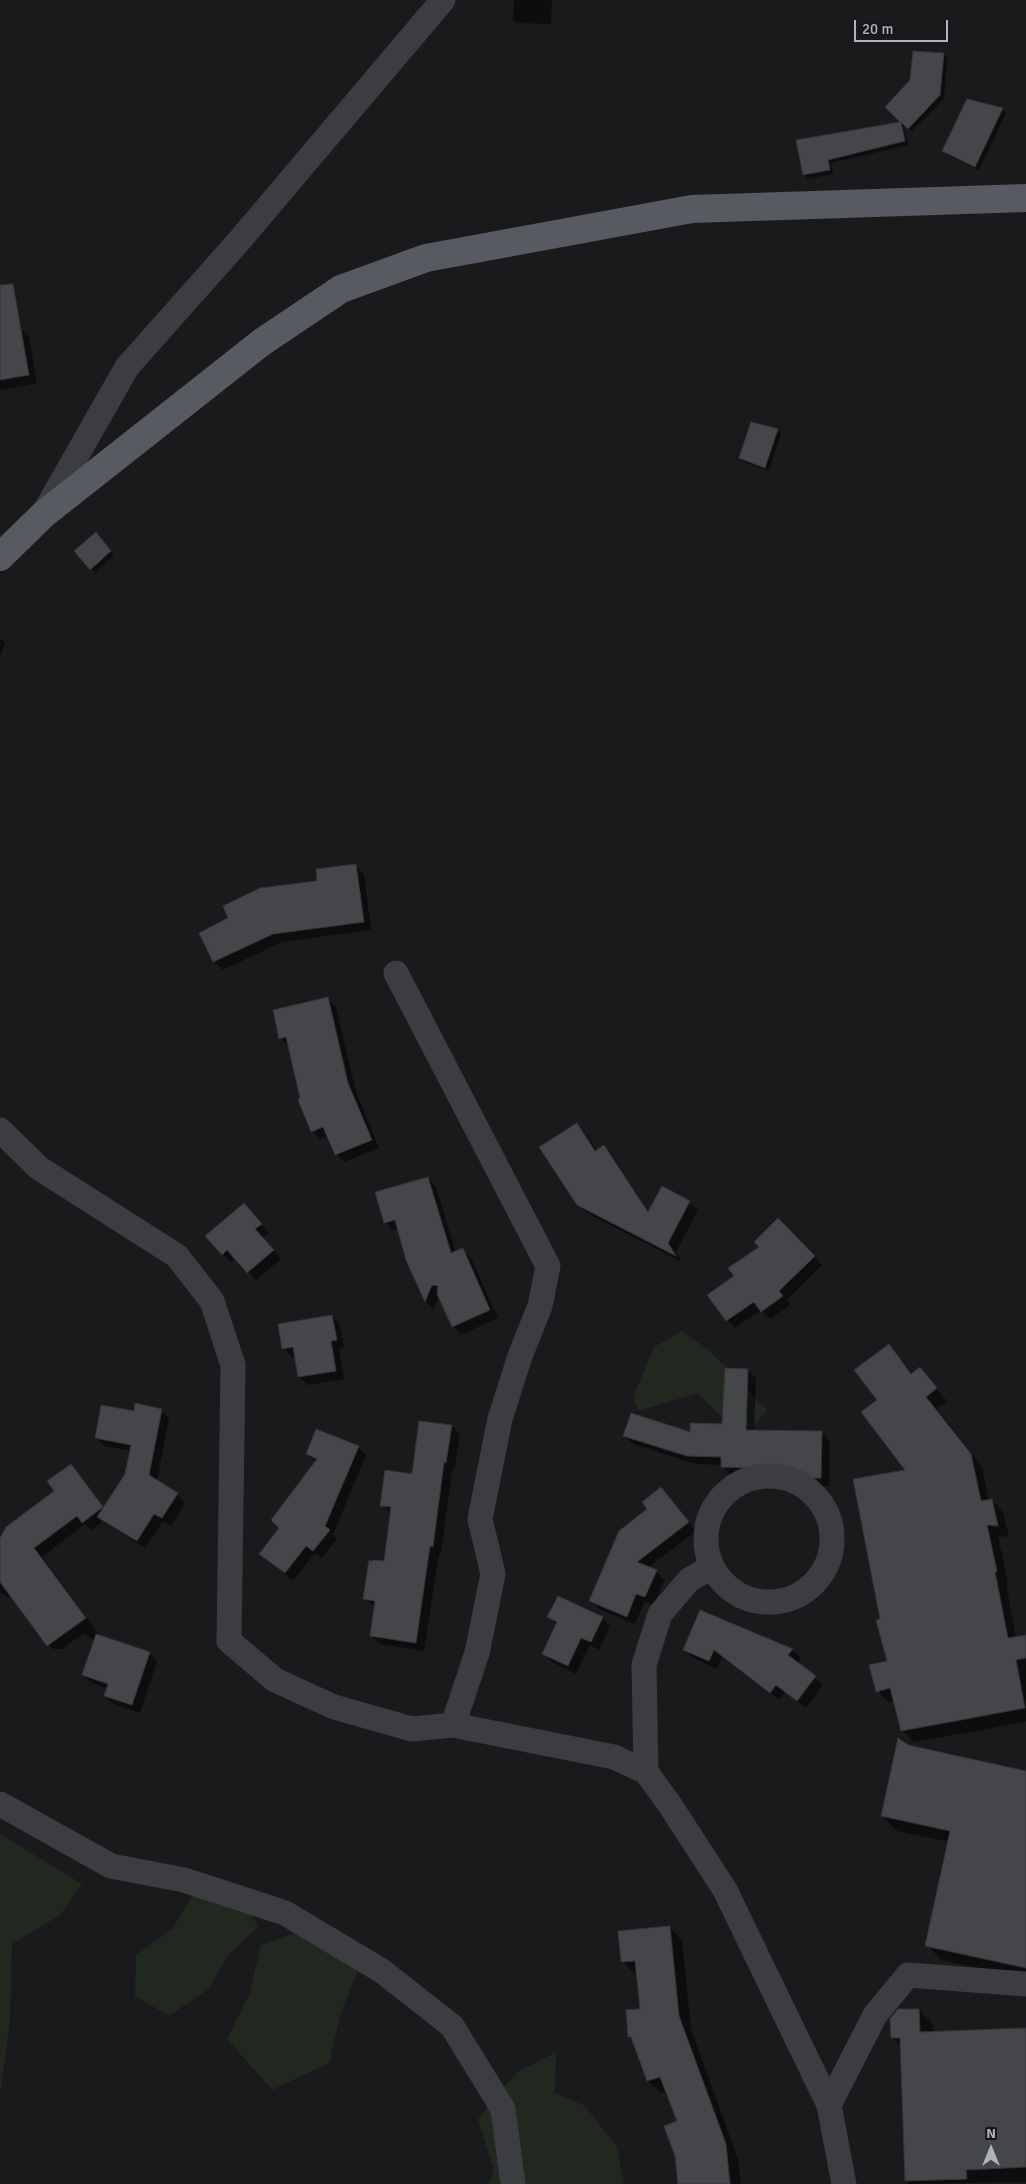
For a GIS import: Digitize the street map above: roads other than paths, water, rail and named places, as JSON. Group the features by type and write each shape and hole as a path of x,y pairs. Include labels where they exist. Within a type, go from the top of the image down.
{"main road":[{"path":"0,557 44,514 262,342 341,289 426,258 692,209 1026,198"}],"street":[{"path":"44,514 127,367 239,241 443,0"},
{"path":"396,973 548,1266 540,1306 520,1356 500,1418 480,1519 493,1574 477,1653 453,1725"},
{"path":"0,1130 39,1168 177,1256 212,1301 233,1365 229,1641 275,1680 334,1707 412,1729 453,1725 614,1757 646,1772 726,1890 829,2105 844,2184"},
{"path":"772,1476 797,1482 818,1499 829,1518 832,1540 828,1562 816,1581 798,1595 774,1602 749,1599 726,1586 711,1567 705,1542 709,1516 723,1494 746,1480 772,1476"},
{"path":"646,1772 644,1665 660,1614 688,1580 711,1567"},
{"path":"0,1804 111,1866 184,1880 285,1913 382,1971 452,2026 503,2110 513,2184"},
{"path":"829,2105 875,2015 908,1975 1026,1984"}]}
